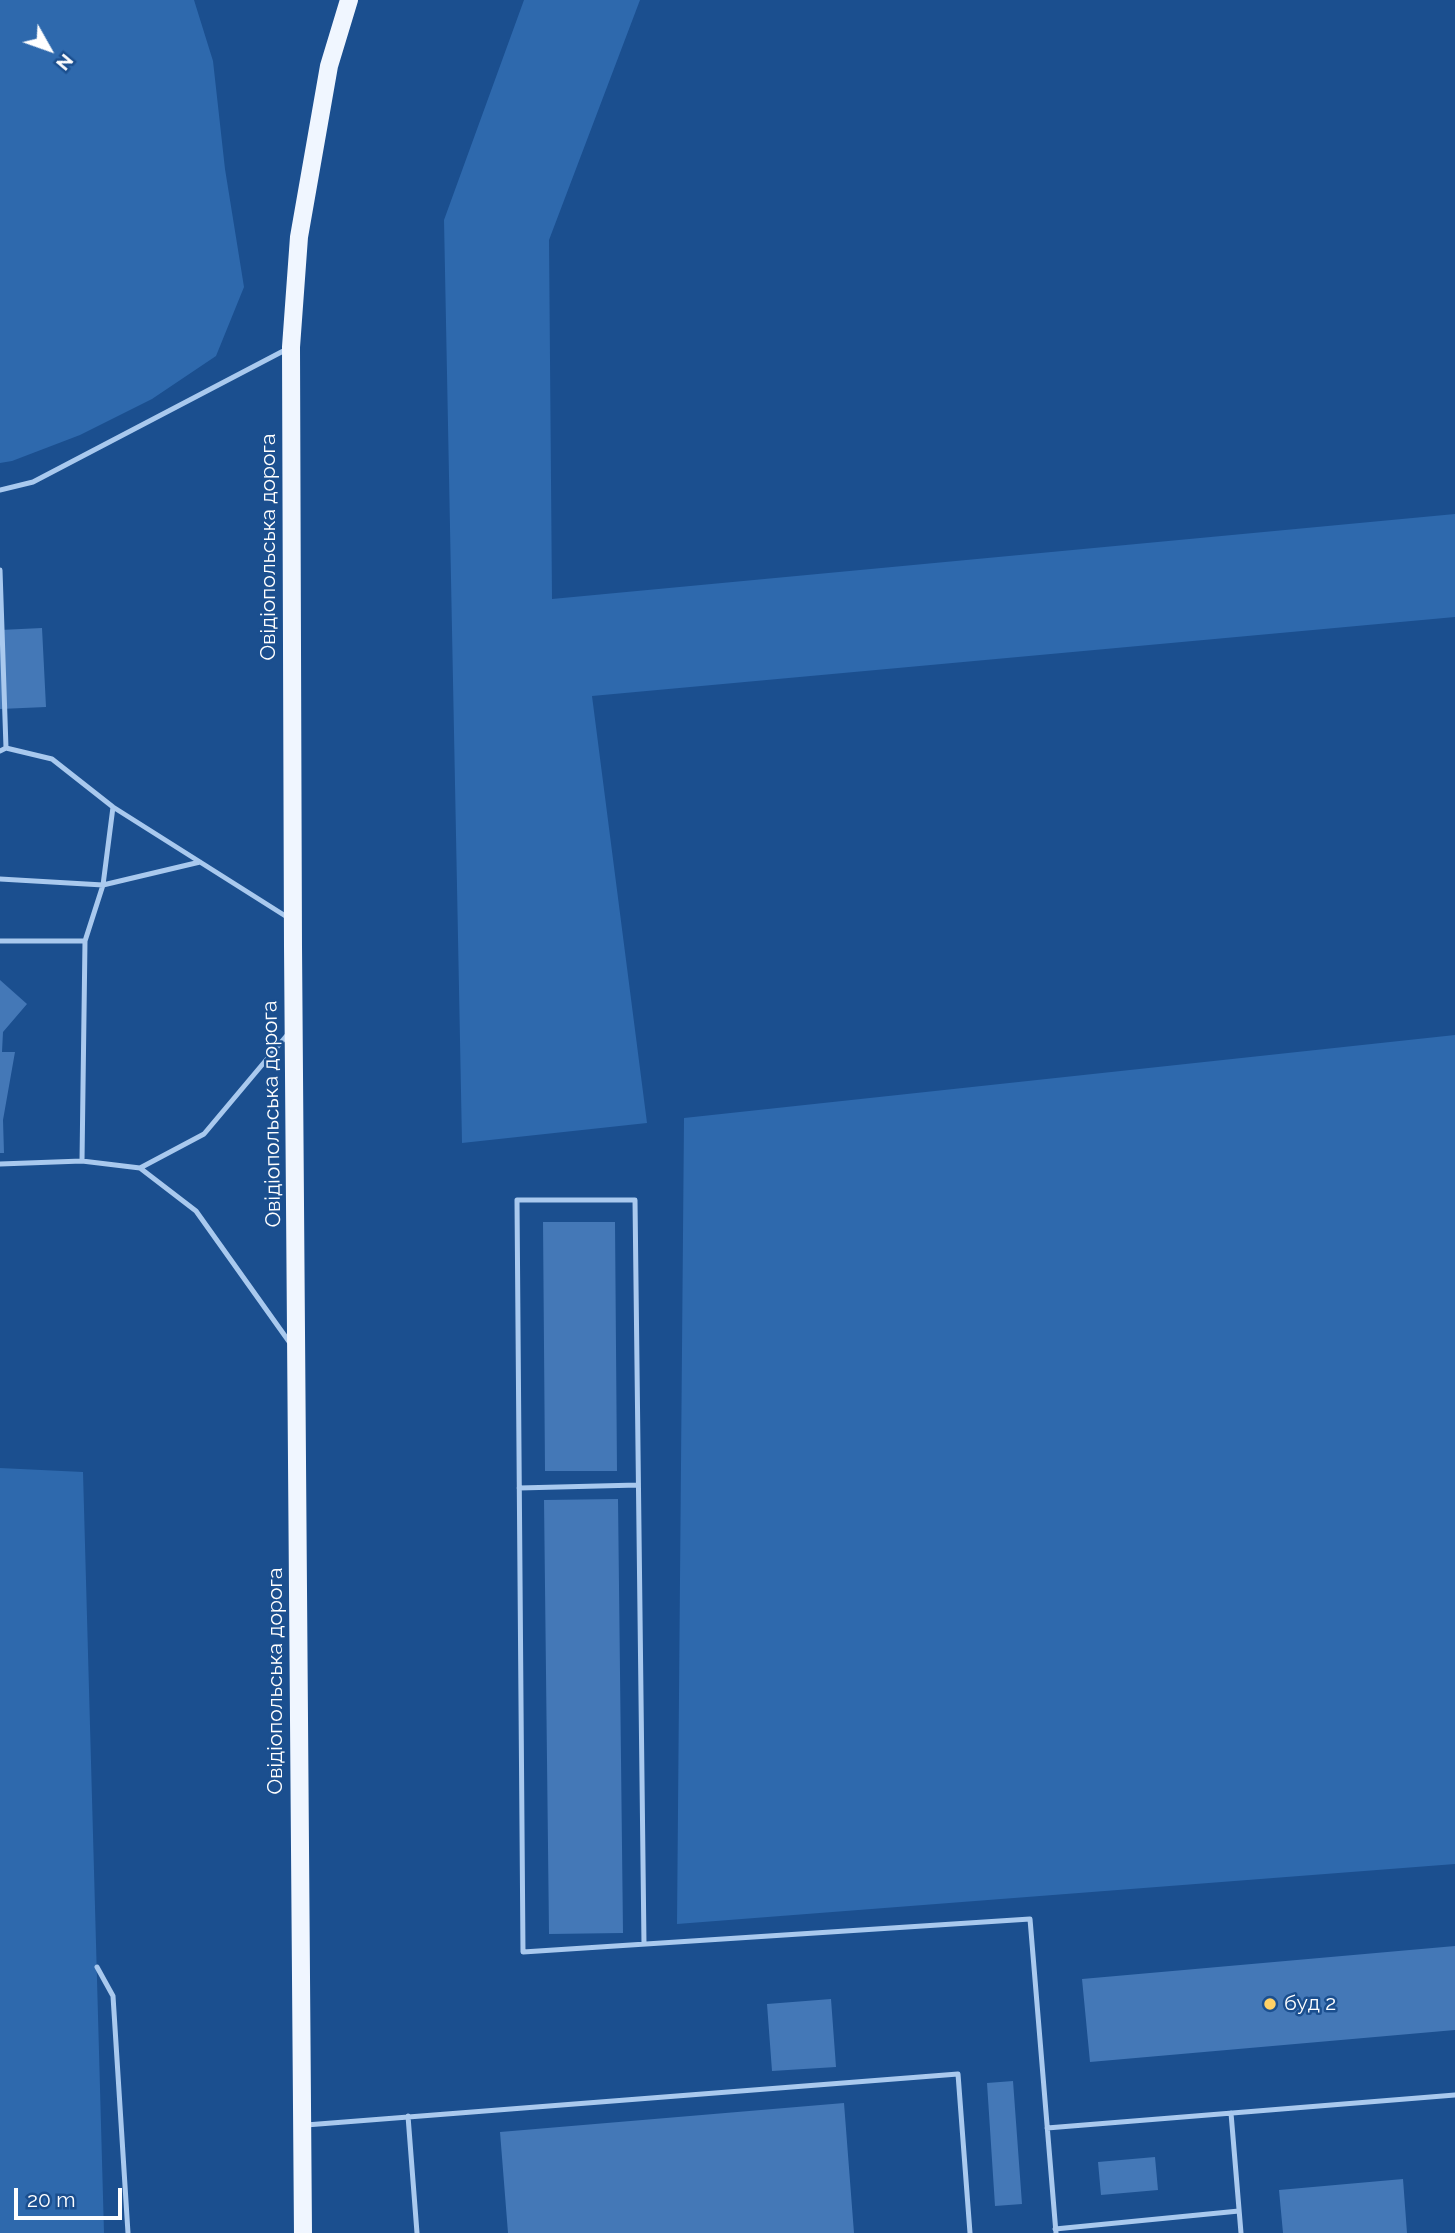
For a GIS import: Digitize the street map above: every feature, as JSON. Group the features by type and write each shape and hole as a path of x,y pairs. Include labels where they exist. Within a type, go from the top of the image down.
{"main road":[{"name":"Овідіопольська дорога","path":"303,2233 291,347 299,237 328,66 349,0"}],"lane":[{"path":"0,490 33,482 291,347"},
{"path":"0,570 3,750 52,759 113,807 293,921"},
{"path":"82,1161 85,940 103,885 113,807"},
{"path":"0,879 103,885 200,862"},
{"path":"0,941 85,940"},
{"path":"140,1168 204,1134 294,1027"},
{"path":"0,1164 82,1161 140,1168 196,1211 296,1352"},
{"path":"644,1944 635,1200 517,1200 523,1952 1030,1919 1056,2231 1239,2211"},
{"path":"519,1488 638,1485"},
{"path":"97,1967 113,1996 128,2233"},
{"path":"302,2125 958,2074 970,2233"},
{"path":"1047,2128 1455,2095"},
{"path":"1231,2113 1241,2233"},
{"path":"408,2116 417,2233"}],"shaded area":[{"path":"0,0 194,0 213,61 225,169 244,287 216,356 152,399 80,435 0,463"},
{"path":"524,0 640,0 549,240 552,599 1455,514 1455,617 592,696 647,1123 462,1143 444,220"},
{"path":"1455,1035 1455,1864 677,1924 684,1118"},
{"path":"0,1468 83,1472 104,2233 0,2233"}],"building":[{"path":"42,628 46,707 0,709 0,630"},
{"path":"0,980 27,1004 3,1032 2,1052 15,1052 3,1120 4,1153 0,1153"},
{"path":"543,1222 615,1222 617,1471 545,1471"},
{"path":"618,1499 623,1933 549,1934 544,1500"},
{"name":"буд 2","path":"1455,1946 1455,2030 1090,2062 1082,1979"},
{"path":"831,1999 836,2067 772,2071 767,2004"},
{"path":"1013,2081 1022,2204 995,2206 987,2083"},
{"path":"844,2103 854,2233 508,2233 500,2132"},
{"path":"1155,2157 1158,2190 1101,2195 1098,2162"},
{"path":"1403,2179 1407,2233 1283,2233 1279,2190"}],"place":[{"name":"буд 2","path":"1270,2004"}]}
